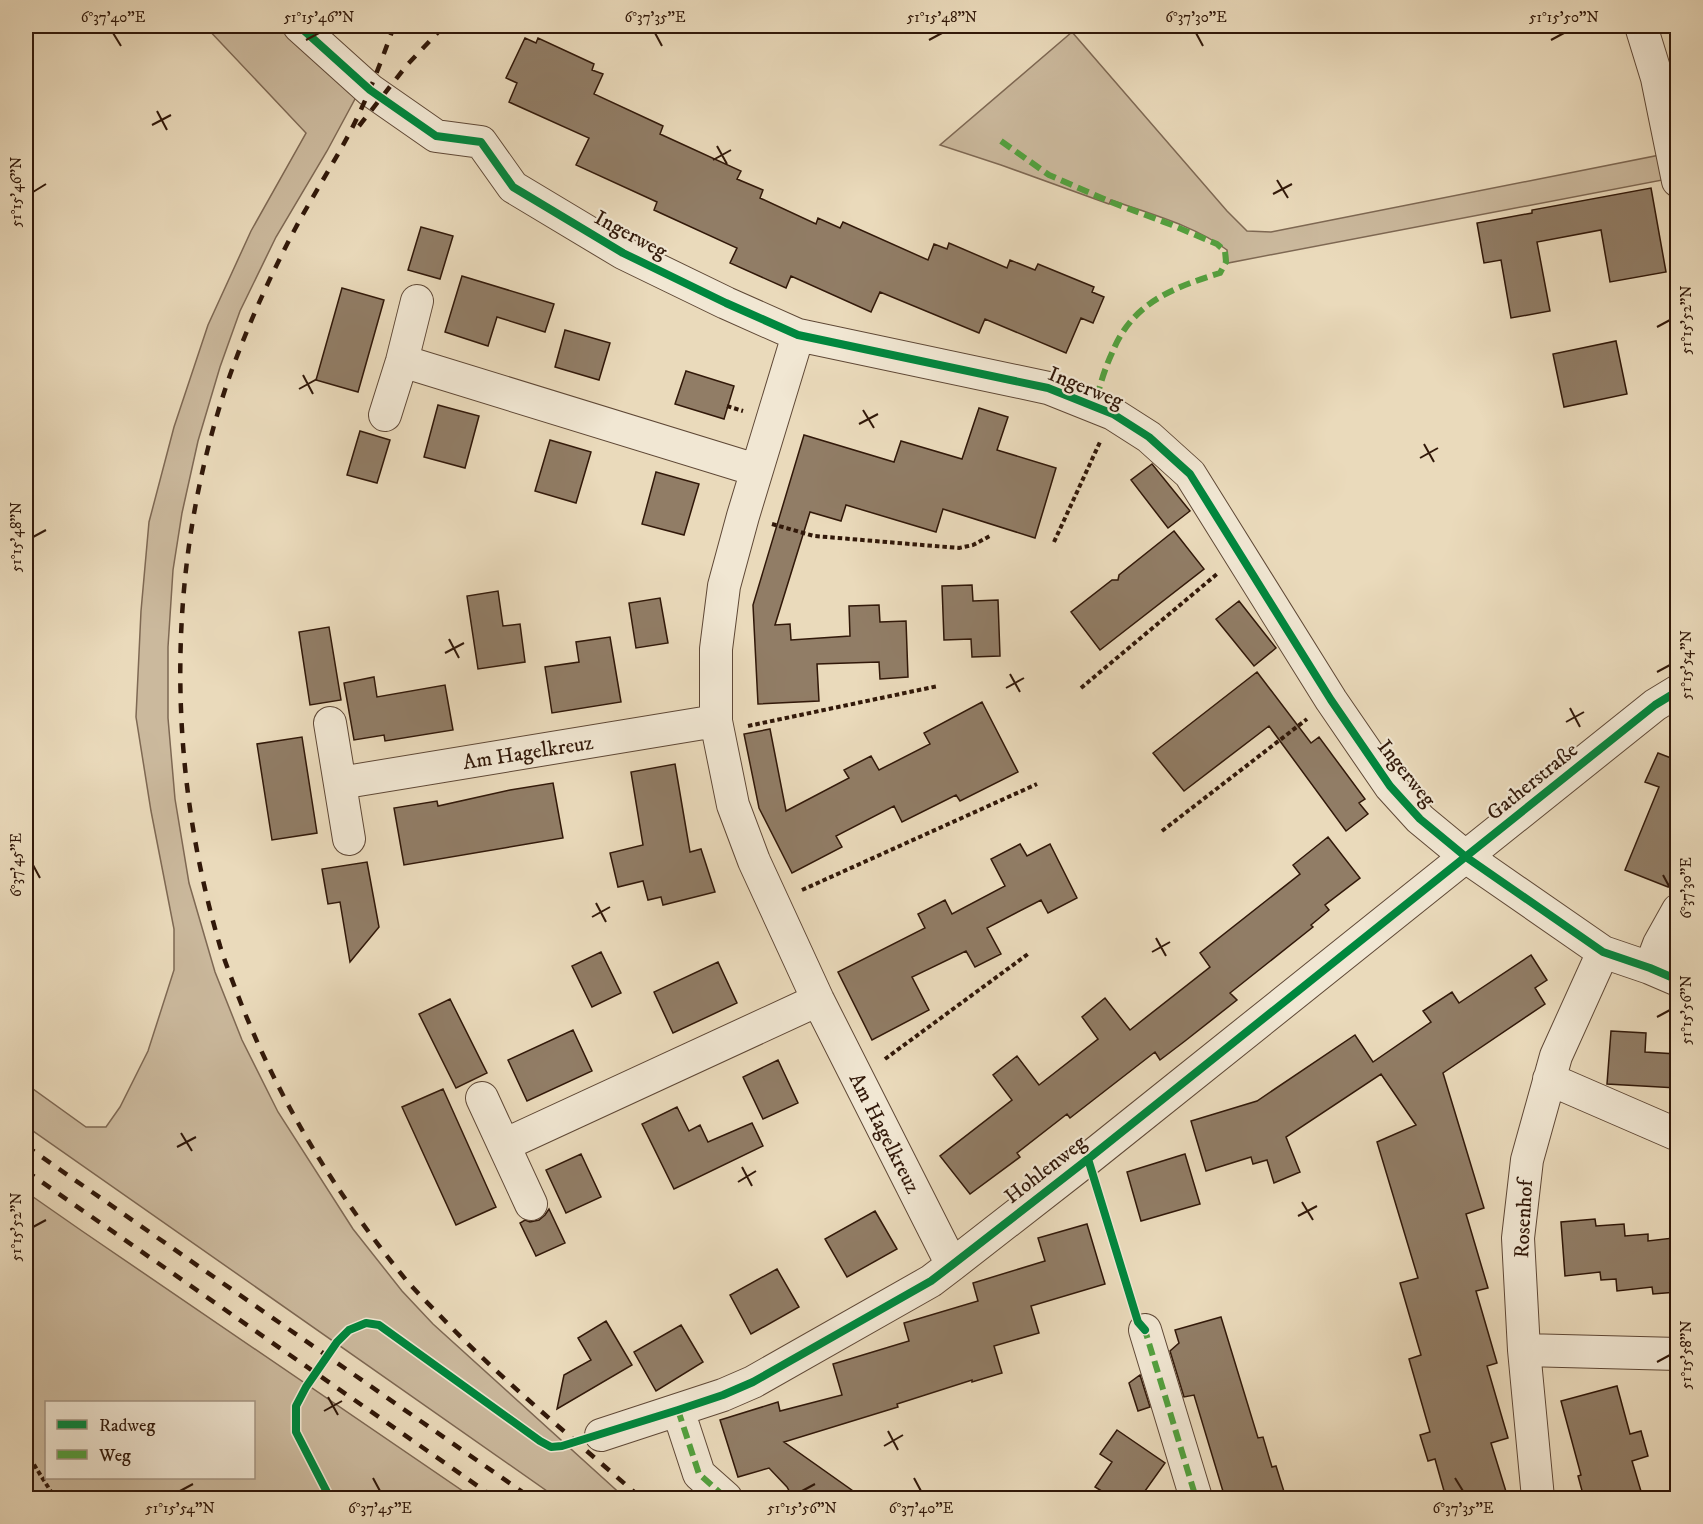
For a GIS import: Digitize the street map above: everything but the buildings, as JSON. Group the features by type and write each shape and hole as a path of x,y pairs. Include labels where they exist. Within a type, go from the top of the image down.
{"street":[{"name":"Ingerweg","path":"299,26 370,90 436,136 482,142 513,187 623,253 726,303 798,335 1048,388 1113,414 1149,437 1190,474 1331,700 1390,786 1420,819 1467,856 1603,952 1664,974"},
{"path":"1641,26 1657,78 1677,181"},
{"path":"385,416 417,301"},
{"name":"Am Hagelkreuz","path":"798,335 756,471 724,586 716,649 717,727 733,805 754,861 818,1000 952,1265"},
{"path":"402,361 756,471"},
{"name":"Gatherstraße","path":"1467,856 1655,705 1677,691"},
{"path":"330,723 349,839"},
{"name":"Am Hagelkreuz","path":"340,783 717,727"},
{"name":"Hohlenweg","path":"600,1435 723,1395 753,1382 931,1281 1467,856"},
{"path":"1664,974 1659,944 1677,910"},
{"name":"Rosenhof","path":"1538,1498 1524,1350 1518,1238 1527,1160 1556,1056 1603,952"},
{"path":"504,1145 818,1000"},
{"path":"1549,1078 1677,1135"},
{"path":"482,1098 531,1204"},
{"path":"1145,1330 1196,1498"},
{"path":"1524,1350 1677,1354"},
{"path":"678,1410 699,1474 726,1498"}],"path":[{"path":"743,516 813,536 959,548 973,545 990,536"},
{"path":"1081,688 1240,554"},
{"path":"717,727 938,686"},
{"path":"1162,831 1331,700"},
{"path":"774,903 1037,784"},
{"path":"858,1079 1028,954"},
{"path":"26,1452 55,1498"},
{"path":"26,1465 31,1461"}],"shaded area":[{"path":"205,26 293,26 362,86 276,237 240,311 220,367 198,441 182,513 173,570 168,647 168,718 175,799 189,883 215,972 242,1040 278,1112 353,1229 402,1291 433,1324 625,1498 557,1498 26,1126 26,1084 86,1127 106,1127 120,1107 148,1051 174,970 174,929 151,811 136,717 141,611 149,522 174,427 208,325 251,231 306,133"},
{"path":"1072,32 1227,211 1247,231 1271,232 1670,153 1673,178 1228,263 1227,250 1215,241 1186,227 1111,200 1109,204 940,145"},
{"path":"26,1192 82,1231 473,1498 26,1498"}],"railway":[{"path":"394,26 356,121 295,229 260,301 230,375 209,444 194,515 184,587 180,659 182,732 189,804 202,876 220,946 237,993 270,1070 310,1144 333,1180 381,1248 422,1298 543,1413 641,1498"},
{"path":"359,126 407,65 444,26"},
{"path":"26,1146 531,1498"},
{"path":"26,1171 495,1498"}],"marked path":[{"path":"1001,141 1049,175 1217,244 1225,251 1226,262 1220,273 1170,292 1142,310 1131,322 1120,336 1109,359 1094,407"},
{"path":"1143,1327 1196,1498"},
{"path":"678,1410 699,1474 726,1498"}],"cycle path":[{"path":"299,26 370,90 436,136 481,142 513,187 623,253 726,303 798,335 1048,388 1113,414 1149,437 1190,474 1331,700 1390,786 1420,819 1466,857 1603,952 1678,980"},
{"path":"330,1498 296,1432 296,1406 306,1387 337,1342 349,1330 366,1323 379,1325 551,1447 562,1446 678,1410 753,1382 931,1281 1088,1159 1655,705 1678,691"},
{"path":"1088,1159 1138,1322 1145,1330"}]}
